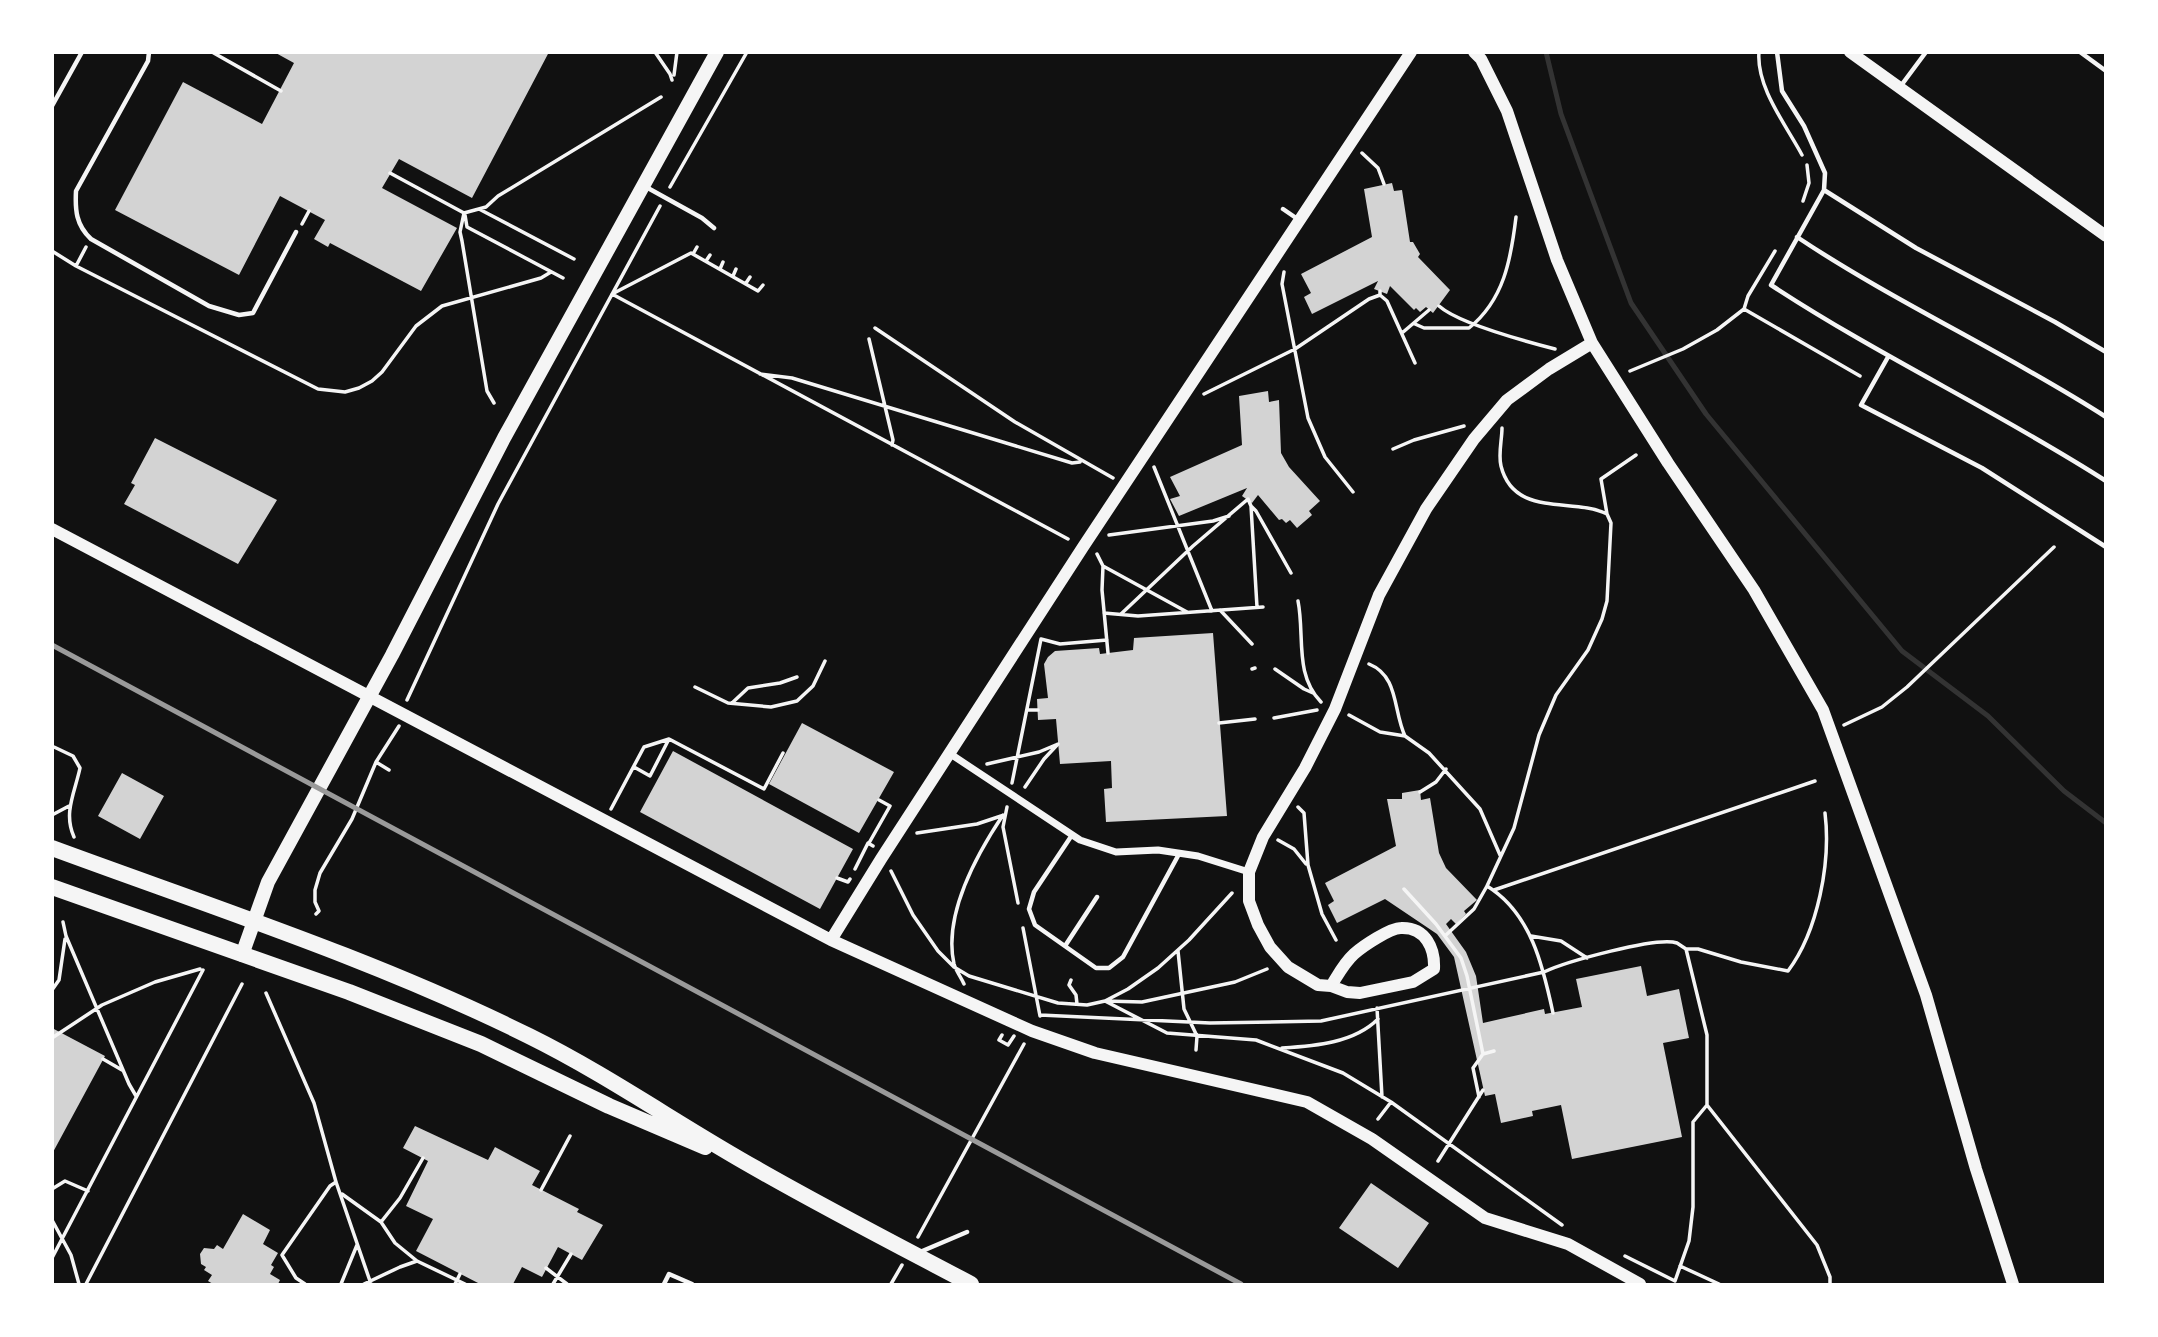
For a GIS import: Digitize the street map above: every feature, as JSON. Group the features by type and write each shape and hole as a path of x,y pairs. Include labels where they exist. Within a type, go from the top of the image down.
{"highway":[{"path":"52,848 254,920 433,992 528,1036 604,1076 756,1169 971,1284"},
{"path":"52,887 349,992 481,1044 609,1106 756,1169"}],"main road":[{"path":"242,955 268,882 370,696 504,438 717,52"}],"street":[{"path":"831,940 949,753 1411,52"},
{"path":"1474,52 1481,59 1507,111 1557,260 1592,343 1668,463 1754,590 1823,710 1926,995 1976,1169 2013,1284"},
{"path":"1850,52 2105,236"},
{"path":"1331,986 1352,956 1374,940 1400,928 1418,931 1429,942 1435,956 1434,970 1413,982 1360,993 1318,985 1288,967 1270,947 1249,901 1249,872 1263,837 1305,768 1335,709 1379,595 1426,509 1474,439 1507,400 1549,369 1592,343"},
{"path":"52,529 831,940 1032,1031 1094,1053 1307,1102 1372,1139 1485,1217 1568,1244 1640,1284"},
{"path":"949,753 1072,835 1116,852 1158,850 1198,856 1249,872"}],"lane":[{"path":"52,106 82,52"},
{"path":"149,52 148,61 76,191 75,211 82,230 91,239 209,306 239,315 253,313 296,232"},
{"path":"1777,52 1782,91 1804,126 1825,173 1824,190 1771,285 1888,357 2071,459 2105,481"},
{"path":"1900,88 1926,52"},
{"path":"2080,52 2105,71"},
{"path":"642,185 702,218 714,228"},
{"path":"1824,190 1916,248 2105,352"},
{"path":"1283,209 1300,221"},
{"path":"1797,237 1862,279 2034,374 2105,417"},
{"path":"1888,357 1861,405 1982,468 2105,547"},
{"path":"1072,835 1034,892 1029,909 1035,925 1096,968 1109,968 1123,957 1179,854"},
{"path":"1065,946 1097,897"},
{"path":"913,1254 931,1249 967,1232"},
{"path":"664,1284 669,1274 692,1284"}],"path":[{"path":"212,52 281,90"},
{"path":"655,52 672,80"},
{"path":"674,75 677,52"},
{"path":"676,175 747,52"},
{"path":"1759,52 1758,67 1763,84 1807,162 1809,183 1797,212"},
{"path":"390,173 464,213 486,207 498,196 661,97"},
{"path":"1362,153 1378,168 1384,184"},
{"path":"477,208 574,259"},
{"path":"302,224 309,211"},
{"path":"464,213 467,227 563,278"},
{"path":"464,213 460,232 487,391 494,403"},
{"path":"408,707 408,694 434,646 493,513 654,217"},
{"path":"1415,324 1424,328 1469,328 1474,323 1493,301 1502,284 1511,253 1516,218"},
{"path":"76,266 91,239"},
{"path":"1630,371 1682,349 1717,330 1744,309 1748,296 1781,240"},
{"path":"612,294 693,254 697,247"},
{"path":"52,251 76,266 318,389 345,392 359,388 382,372 416,326 442,306 541,278 551,272"},
{"path":"693,254 758,291 763,285"},
{"path":"706,261 710,255"},
{"path":"720,269 723,262"},
{"path":"733,276 736,270"},
{"path":"1284,271 1282,284 1308,418 1325,457 1353,492"},
{"path":"746,283 750,277"},
{"path":"1202,395 1295,349 1380,293 1387,301 1415,363"},
{"path":"612,294 1068,539"},
{"path":"1439,306 1474,323 1542,346 1564,350"},
{"path":"1744,309 1860,376"},
{"path":"1402,333 1430,310"},
{"path":"875,328 977,398 1080,462 1125,484"},
{"path":"869,339 886,406 892,445"},
{"path":"758,374 792,377 1072,463 1080,462"},
{"path":"1393,449 1469,424"},
{"path":"1502,426 1500,465 1507,481 1519,494 1550,505 1596,509 1607,514"},
{"path":"1446,935 1474,909 1487,886 1514,828 1543,725 1556,695 1588,650 1602,619 1606,601 1611,523 1601,479 1636,455"},
{"path":"1154,467 1212,611"},
{"path":"1121,614 1248,499 1251,506 1257,607"},
{"path":"1251,506 1291,573"},
{"path":"1109,535 1213,521 1231,515"},
{"path":"1838,732 1842,726 1882,707 1907,687 2054,547"},
{"path":"1097,554 1103,566 1102,590 1108,653"},
{"path":"1103,566 1188,612"},
{"path":"1298,601 1301,657 1313,693"},
{"path":"1104,613 1138,616 1264,607"},
{"path":"1220,610 1252,645"},
{"path":"1025,720 1041,639 1060,644 1107,640"},
{"path":"695,687 732,703 771,707 797,701 813,686 825,661"},
{"path":"1367,663 1383,672 1389,680 1398,721 1405,736"},
{"path":"1273,718 1319,709 1323,704 1313,693 1275,669"},
{"path":"732,703 748,688 780,683 797,677"},
{"path":"1027,710 1038,710"},
{"path":"1347,713 1380,732 1405,736 1429,752 1480,809 1500,857"},
{"path":"1219,723 1255,719"},
{"path":"316,914 319,911 314,897 317,882 352,819 376,762 394,735"},
{"path":"634,767 650,776 669,739"},
{"path":"605,821 644,747 669,739 764,789 783,752"},
{"path":"967,766 998,763 1058,744 1044,759 1026,787"},
{"path":"54,747 73,756 80,768 69,806 74,837"},
{"path":"376,762 389,770"},
{"path":"1420,792 1436,782 1446,769"},
{"path":"1494,890 1815,781"},
{"path":"52,815 69,806"},
{"path":"1297,806 1304,813 1308,865 1322,915 1336,940"},
{"path":"1040,1015 1210,1023 1321,1021 1544,972 1587,958 1662,943 1676,943 1686,949 1698,949 1741,962 1788,971 1803,947 1816,916 1823,872 1825,813"},
{"path":"954,967 952,938 964,887 976,860 1003,815"},
{"path":"1277,839 1302,856 1308,865"},
{"path":"837,878 848,882 869,843 883,855 913,915 938,951 954,967 979,1007"},
{"path":"1487,886 1513,910 1531,936 1544,972 1553,1013"},
{"path":"1404,889 1446,935 1461,958 1483,1054"},
{"path":"1105,1001 1128,989 1178,951 1231,893"},
{"path":"63,922 66,936 136,1096"},
{"path":"52,990 61,972 66,936"},
{"path":"1531,936 1561,940 1587,958"},
{"path":"1686,949 1707,1035 1707,1105 1817,1245 1830,1277 1830,1284"},
{"path":"1178,951 1184,1009 1197,1035 1196,1050"},
{"path":"954,967 1023,994 1058,1003 1077,1004 1105,1001 1142,1002 1235,982 1267,969"},
{"path":"52,1038 97,1008 155,982 202,970 52,1258"},
{"path":"1071,981 1069,985 1076,995 1077,1004"},
{"path":"86,1284 242,984"},
{"path":"266,993 314,1104 336,1182 371,1283"},
{"path":"1105,1001 1167,1033 1256,1040 1343,1073 1391,1102 1564,1226"},
{"path":"1377,1010 1382,1097"},
{"path":"1280,1048 1321,1046 1369,1028 1378,1019"},
{"path":"1002,1035 999,1040 1008,1045 1014,1036"},
{"path":"1479,1097 1474,1068 1483,1054 1494,1051"},
{"path":"103,1059 125,1071"},
{"path":"1438,1161 1483,1090"},
{"path":"1378,1119 1391,1102"},
{"path":"1613,1250 1675,1281 1689,1241 1693,1208 1693,1122 1707,1105"},
{"path":"541,1190 570,1136"},
{"path":"382,1222 424,1158"},
{"path":"52,1189 65,1181 88,1191"},
{"path":"275,1257 282,1255 330,1186 336,1182"},
{"path":"340,1193 382,1222 395,1243 417,1261 465,1284"},
{"path":"52,1220 71,1255 79,1284"},
{"path":"341,1284 357,1245"},
{"path":"553,1284 571,1254"},
{"path":"282,1255 296,1278 305,1284"},
{"path":"364,1284 417,1261"},
{"path":"1680,1266 1718,1284"},
{"path":"546,1268 567,1284"},
{"path":"456,1282 460,1274"}],"building":[{"path":"274,52 549,52 472,198 399,159 382,188 457,228 421,291 330,243 328,247 314,239 325,220 280,196 239,275 115,210 183,82 262,124 294,63"},
{"path":"1392,183 1394,191 1402,190 1410,242 1413,242 1420,254 1418,257 1450,290 1433,313 1426,307 1420,312 1416,308 1414,310 1390,286 1387,294 1374,289 1378,281 1312,314 1304,297 1311,293 1301,274 1372,237 1364,189"},
{"path":"1268,391 1269,402 1279,400 1281,453 1289,467 1320,501 1309,511 1312,515 1297,528 1290,520 1286,523 1282,519 1279,520 1258,495 1252,503 1242,496 1247,488 1179,516 1170,499 1180,496 1170,477 1242,445 1239,396"},
{"path":"155,438 277,500 238,564 124,504 135,485 131,483"},
{"path":"1213,633 1227,816 1106,822 1104,789 1112,788 1111,761 1060,764 1056,719 1038,720 1037,699 1048,698 1044,664 1055,651 1099,648 1100,654 1133,650 1134,638"},
{"path":"802,723 894,772 859,833 769,784"},
{"path":"673,751 853,849 820,909 640,812"},
{"path":"122,773 164,796 140,839 98,816"},
{"path":"1420,790 1421,800 1430,798 1439,853 1446,868 1477,900 1464,911 1466,914 1456,924 1451,919 1446,924 1466,952 1476,976 1483,1023 1544,1009 1545,1014 1582,1007 1576,979 1641,966 1647,996 1679,989 1689,1038 1663,1043 1682,1137 1572,1159 1561,1105 1532,1111 1533,1116 1501,1123 1495,1094 1485,1096 1454,957 1437,934 1385,899 1337,923 1328,905 1334,901 1325,883 1396,846 1387,799 1402,799 1402,793"},
{"path":"52,1028 105,1056 52,1154"},
{"path":"415,1126 488,1160 495,1147 540,1171 532,1185 579,1209 577,1212 603,1225 582,1260 558,1247 542,1277 522,1267 513,1284 480,1284 416,1251 433,1219 406,1206 428,1161 403,1148"},
{"path":"1371,1183 1429,1223 1398,1268 1339,1228"},
{"path":"243,1214 270,1230 263,1244 278,1253 271,1265 274,1267 270,1274 280,1280 278,1284 213,1284 208,1281 212,1275 204,1270 206,1267 201,1264 200,1254 204,1248 214,1249 217,1245 223,1249"}],"waterway":[{"path":"1546,52 1561,114 1631,303 1706,414 1902,651 1988,716 2064,791 2106,823"}],"railway":[{"path":"52,645 1241,1284"}]}
